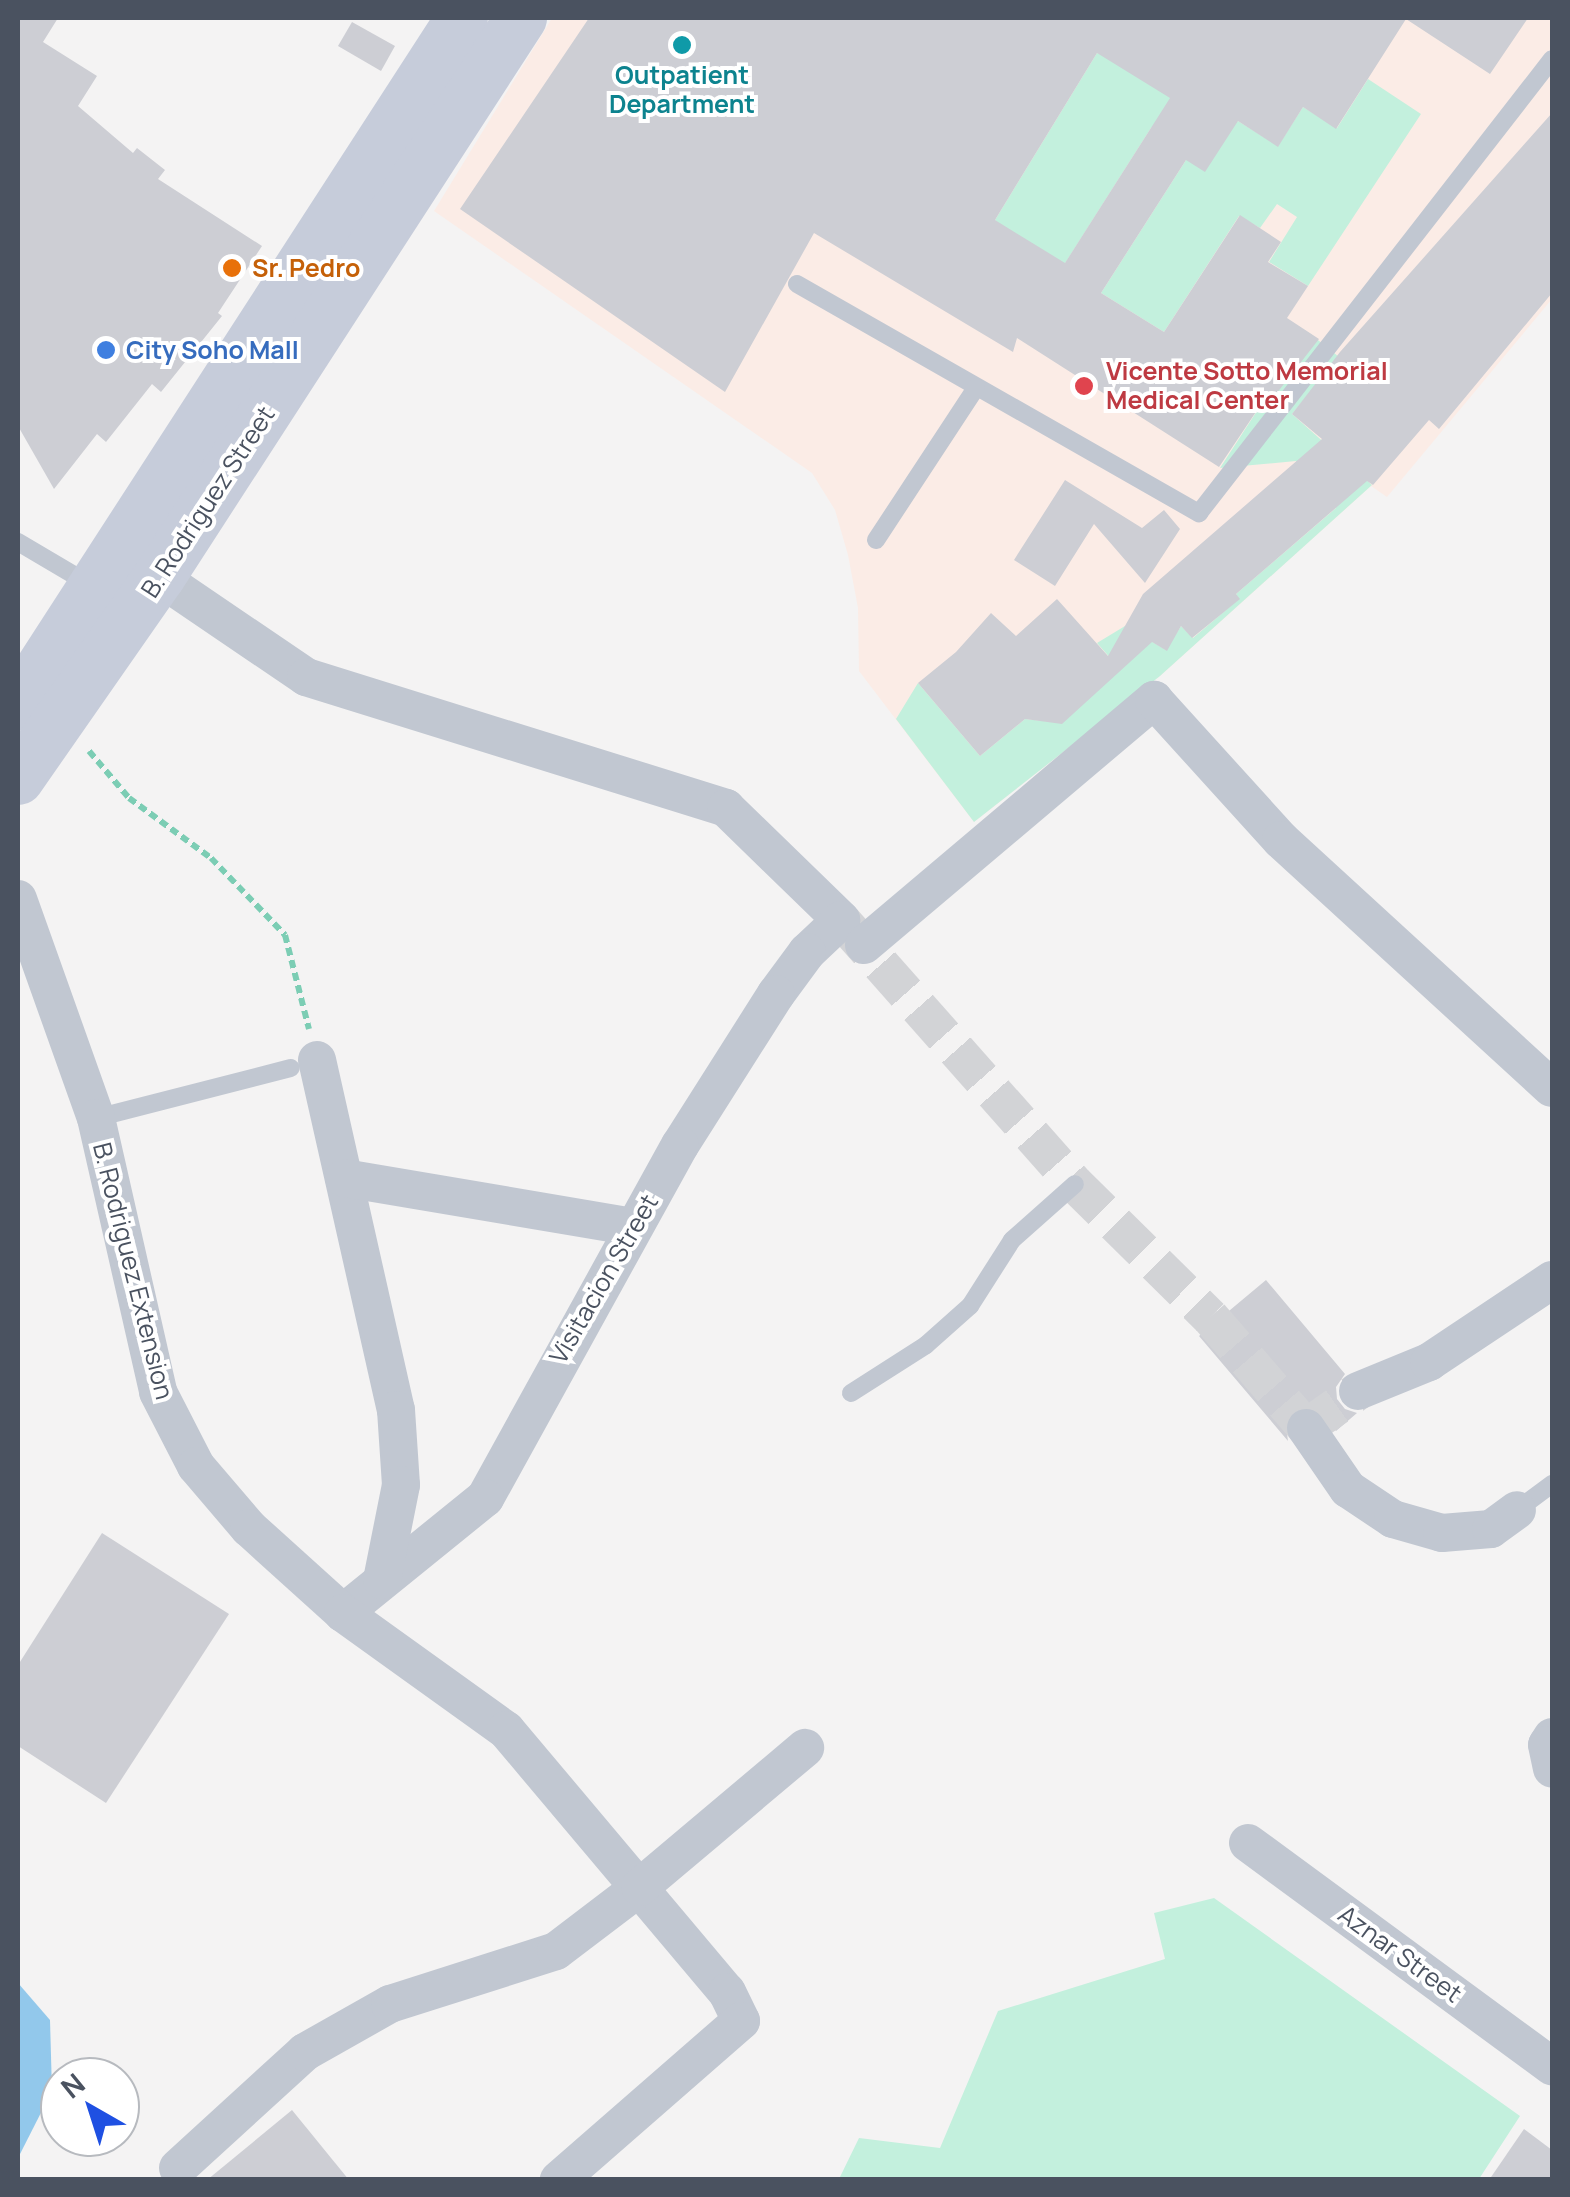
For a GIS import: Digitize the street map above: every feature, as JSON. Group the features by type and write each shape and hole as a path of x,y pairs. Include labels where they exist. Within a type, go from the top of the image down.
{"main road":[{"name":"B. Rodriguez Street","path":"18,780 33,691 462,18"},
{"name":"B. Rodriguez Street","path":"33,691 159,577 520,18"}],"street":[{"path":"159,577 306,677 726,808 852,933"},
{"name":"Visitacion Street","path":"343,1613 485,1498 634,1227 776,994 807,952 852,933 1154,700 1282,840 1552,1088"},
{"name":"B. Rodriguez Extension","path":"18,898 96,1118 158,1392 196,1466 249,1528 343,1613 506,1730 727,1992 740,2021 559,2180"},
{"path":"304,1064 344,1178 396,1410 401,1485 382,1580"},
{"path":"344,1178 634,1227"},
{"path":"1358,1391 1430,1362 1552,1280"},
{"path":"1306,1428 1348,1489 1393,1520 1442,1533 1490,1529 1517,1510"},
{"path":"1552,1737 1547,1745 1552,1768"},
{"path":"178,2168 304,2052 390,2004 556,1950 640,1887 805,1748"},
{"name":"Aznar Street","path":"1248,1843 1552,2066"}],"lane":[{"path":"798,284 1199,513 1552,59"},
{"path":"876,540 976,388"},
{"path":"18,542 96,588"},
{"path":"96,1118 304,1064"},
{"path":"851,1393 926,1345 970,1306 1012,1240 1075,1184"},
{"path":"1517,1510 1552,1484"}],"path":[{"path":"33,691 129,798 211,858 285,935 304,1064"}],"shaded area":[{"name":"Vicente Sotto Memorial Medical Center","path":"552,18 1552,18 1552,299 1387,497 1371,486 1160,676 974,822 859,671 858,608 848,555 835,510 812,473 434,211"}],"green space":[{"path":"1097,53 1189,86 1151,128 1050,287 995,220"},
{"path":"1368,79 1421,114 1308,286 1269,262 1297,217 1277,204 1260,228 1239,216 1164,332 1101,293 1186,160 1238,121 1278,146 1303,107 1337,128"},
{"path":"1308,332 1339,357 1292,414 1372,485 1160,676 974,822 896,719 918,683 980,756 1025,719 1062,723 1120,669 1097,643 1125,626 1166,650 1181,626 1193,638 1239,599 1236,594 1336,508 1296,461 1220,468"},
{"path":"1214,1898 1520,2116 1479,2179 839,2179 859,2138 940,2148 998,2011 1165,1959 1154,1913"}],"water":[{"path":"18,1983 50,2020 51,2057 40,2057 40,2115 18,2158"}],"building":[{"name":"City Soho Mall","path":"18,18 58,18 43,42 97,76 78,106 133,153 137,148 165,170 158,179 262,246 218,313 222,316 161,392 152,384 106,442 97,434 54,489 18,426"},
{"path":"589,18 1528,18 1490,74 1406,19 1336,129 1303,107 1278,147 1238,121 1205,172 1186,160 1101,293 1164,332 1240,215 1281,242 1268,262 1308,286 1287,318 1319,339 1273,398 1268,394 1219,467 1017,338 1013,352 814,233 725,392 460,209","holes":["1097,53 1170,98 1065,263 995,220"]},
{"path":"352,22 395,46 381,71 338,46"},
{"path":"1552,113 1552,293 1439,429 1429,420 1373,485 1367,481 1236,594 1240,599 1192,638 1181,626 1167,651 1152,642 1062,724 1025,719 980,756 918,683 956,652 991,613 1016,636 1057,599 1108,656 1143,594 1322,439 1292,414 1340,352"},
{"path":"1065,480 1142,528 1164,510 1180,529 1145,583 1094,524 1055,586 1014,560"},
{"path":"1266,1280 1345,1374 1336,1387 1337,1399 1345,1409 1357,1413 1336,1431 1316,1408 1303,1406 1285,1419 1288,1441 1199,1336"},
{"path":"102,1533 229,1614 106,1803 18,1746 18,1665"},
{"path":"292,2110 349,2180 207,2180"},
{"path":"1524,2129 1552,2150 1552,2180 1489,2180"}],"tunnel":[{"path":"843,922 1075,1184 1210,1317 1306,1428 1358,1391"}],"place":[{"name":"Outpatient Department","path":"682,45"},
{"name":"Sr. Pedro","path":"232,268"},
{"name":"City Soho Mall","path":"106,350"},
{"name":"Vicente Sotto Memorial Medical Center","path":"1084,386"}]}
